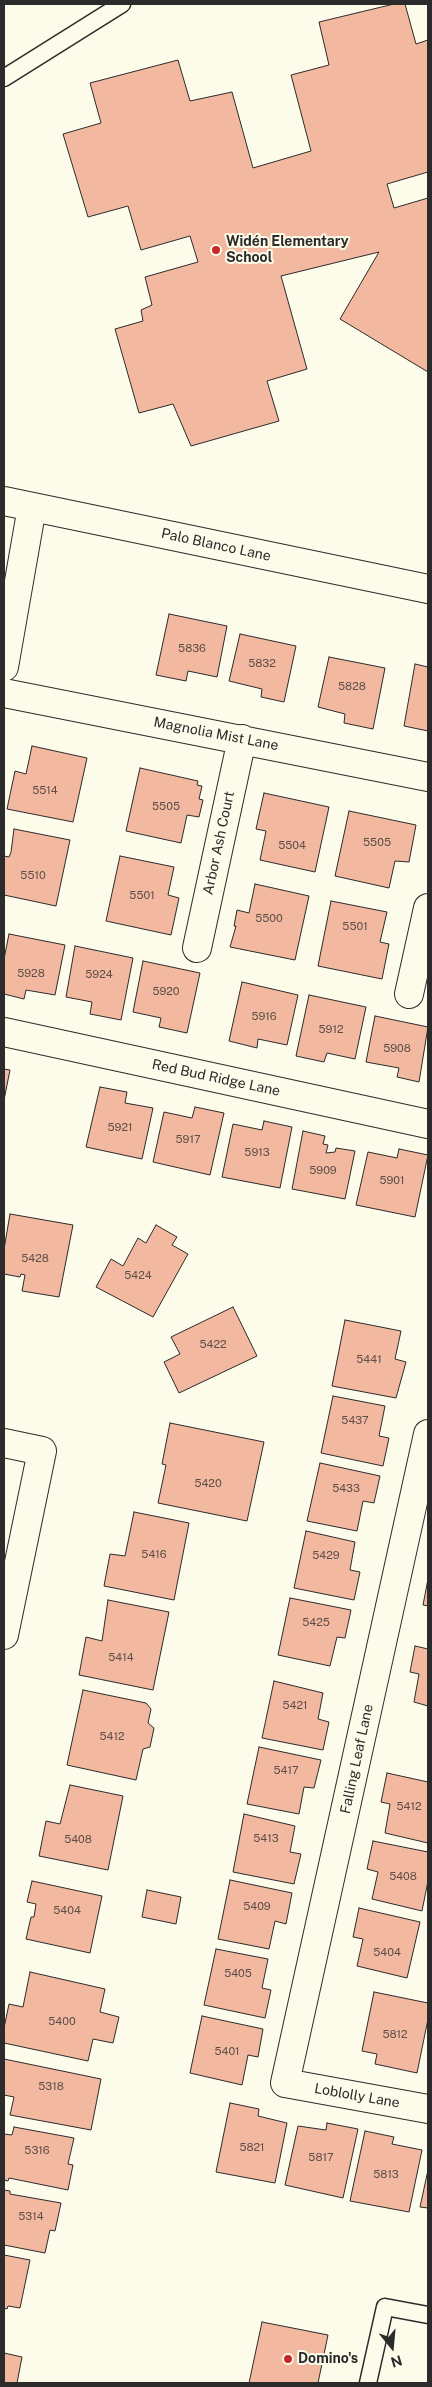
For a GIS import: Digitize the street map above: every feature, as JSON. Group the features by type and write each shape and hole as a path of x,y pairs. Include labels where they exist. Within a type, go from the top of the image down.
{"street":[{"name":"Palo Blanco Lane","path":"4,501 428,589"},
{"path":"4,667 32,508"},
{"name":"Magnolia Mist Lane","path":"4,693 428,777"},
{"name":"Arbor Ash Court","path":"197,948 242,739"},
{"path":"409,994 428,908"},
{"name":"Red Bud Ridge Lane","path":"4,1032 428,1124"},
{"name":"Falling Leaf Lane","path":"286,2083 428,1434"},
{"path":"4,1443 42,1451 4,1635"},
{"name":"Loblolly Lane","path":"286,2083 428,2109"}],"lane":[{"path":"4,78 122,4"},
{"path":"368,2383 385,2307 428,2315"}],"building":[{"path":"394,4 405,4 416,44 428,40 428,172 387,184 394,208 428,198 428,372 340,319 379,252 281,276 307,369 267,381 279,421 191,446 173,404 139,413 115,329 143,321 141,310 152,305 145,277 198,262 190,236 141,250 128,206 88,217 63,134 101,123 90,83 178,60 190,101 232,92 253,168 311,151 291,75 329,65 319,22"},
{"path":"169,614 227,626 217,677 188,671 186,681 156,675"},
{"path":"240,634 296,646 284,702 261,697 262,689 229,681"},
{"path":"329,657 385,668 373,729 344,723 345,714 318,707"},
{"path":"415,664 428,667 428,731 404,726"},
{"path":"32,746 87,758 73,822 7,809 15,771 26,774"},
{"path":"140,768 198,781 197,785 202,786 199,799 203,800 199,817 187,815 181,843 126,831"},
{"path":"264,793 329,807 315,872 260,860 266,831 256,829"},
{"path":"349,811 416,825 409,862 395,861 389,888 335,876"},
{"path":"14,829 70,840 56,906 4,895 4,856 9,857 11,852"},
{"path":"120,856 174,867 168,895 179,898 171,935 106,921"},
{"path":"255,884 309,896 295,960 230,947 236,926 234,926 237,910 249,913"},
{"path":"331,901 387,912 380,942 389,944 382,979 318,966"},
{"path":"9,934 65,945 55,995 26,990 24,999 4,994 4,959"},
{"path":"75,946 133,958 121,1020 90,1014 92,1002 66,997"},
{"path":"143,961 200,973 187,1033 159,1027 161,1018 133,1012"},
{"path":"242,982 298,995 287,1045 258,1039 257,1048 229,1041"},
{"path":"309,995 366,1007 355,1059 327,1053 324,1062 296,1056"},
{"path":"375,1016 428,1027 419,1082 397,1077 399,1068 366,1062"},
{"path":"4,1069 10,1070 4,1100"},
{"path":"100,1087 127,1092 125,1103 153,1108 142,1159 86,1147"},
{"path":"195,1107 224,1113 210,1175 153,1162 164,1112 192,1118"},
{"path":"264,1121 292,1127 280,1188 222,1177 233,1124 262,1130"},
{"path":"303,1131 325,1136 323,1144 328,1145 326,1153 335,1152 336,1148 355,1151 345,1199 292,1189"},
{"path":"399,1149 428,1155 415,1217 356,1205 368,1152 397,1158"},
{"path":"10,1214 73,1225 59,1297 22,1291 25,1275 21,1274 20,1277 4,1274 4,1249"},
{"path":"156,1225 177,1237 172,1245 188,1254 153,1317 96,1287 111,1259 123,1266 138,1238 146,1243"},
{"path":"233,1307 257,1356 179,1393 164,1362 180,1354 171,1337"},
{"path":"345,1320 401,1331 395,1359 406,1362 396,1398 332,1386"},
{"path":"333,1396 385,1406 379,1436 389,1438 383,1466 321,1453"},
{"path":"170,1423 264,1442 247,1521 158,1503 166,1465 162,1464"},
{"path":"320,1463 380,1476 374,1503 363,1501 357,1531 307,1521"},
{"path":"134,1512 189,1523 174,1600 104,1586 110,1554 125,1556"},
{"path":"306,1531 355,1542 350,1570 360,1572 354,1600 294,1588"},
{"path":"428,1579 428,1606 423,1605"},
{"path":"290,1598 351,1610 345,1638 337,1637 330,1666 278,1655"},
{"path":"108,1600 169,1612 153,1690 79,1675 86,1637 102,1641"},
{"path":"415,1646 428,1649 428,1706 414,1702 419,1674 410,1672"},
{"path":"274,1681 323,1693 318,1719 329,1722 323,1750 262,1738"},
{"path":"83,1690 146,1703 151,1709 148,1723 154,1728 150,1747 143,1749 136,1780 67,1765"},
{"path":"259,1747 321,1760 314,1788 304,1787 299,1814 247,1804"},
{"path":"387,1773 428,1782 428,1843 385,1833 390,1804 381,1802"},
{"path":"70,1785 123,1796 108,1870 39,1856 46,1821 60,1824"},
{"path":"244,1814 295,1826 290,1852 301,1854 294,1884 233,1872"},
{"path":"373,1841 428,1852 428,1881 422,1911 372,1899 378,1872 367,1869"},
{"path":"230,1880 292,1893 286,1924 275,1921 269,1949 218,1939"},
{"path":"32,1881 102,1896 90,1953 26,1939 31,1917 34,1917 36,1904 27,1902"},
{"path":"147,1890 181,1897 176,1924 142,1917"},
{"path":"359,1908 420,1922 407,1978 357,1966 363,1939 353,1937"},
{"path":"216,1949 268,1959 262,1988 271,1990 265,2018 204,2005"},
{"path":"30,1972 105,1989 100,2012 119,2017 113,2043 93,2039 88,2061 4,2043 4,2028 9,2004 23,2007"},
{"path":"374,1992 428,2003 428,2019 417,2073 375,2064 377,2054 362,2051"},
{"path":"202,2016 263,2029 258,2057 248,2055 242,2085 190,2073"},
{"path":"4,2059 101,2079 91,2130 10,2115 14,2097 4,2095"},
{"path":"230,2103 259,2109 258,2116 287,2123 275,2183 216,2172"},
{"path":"327,2123 358,2129 343,2198 285,2185 298,2126 326,2130"},
{"path":"14,2127 74,2138 68,2164 73,2165 68,2190 9,2178 8,2181 4,2180 4,2134 12,2135"},
{"path":"365,2131 394,2137 392,2144 422,2150 409,2212 350,2201"},
{"path":"428,2170 428,2208 420,2207"},
{"path":"4,2190 10,2191 10,2194 61,2203 55,2231 50,2230 45,2253 4,2245"},
{"path":"4,2255 30,2260 20,2308 8,2306 7,2309 4,2308"},
{"name":"Domino's","path":"262,2322 328,2335 318,2383 249,2383"},
{"path":"4,2353 22,2357 17,2383 4,2383"}],"place":[{"name":"Widén Elementary School","path":"216,250"},
{"name":"Domino's","path":"288,2359"}]}
